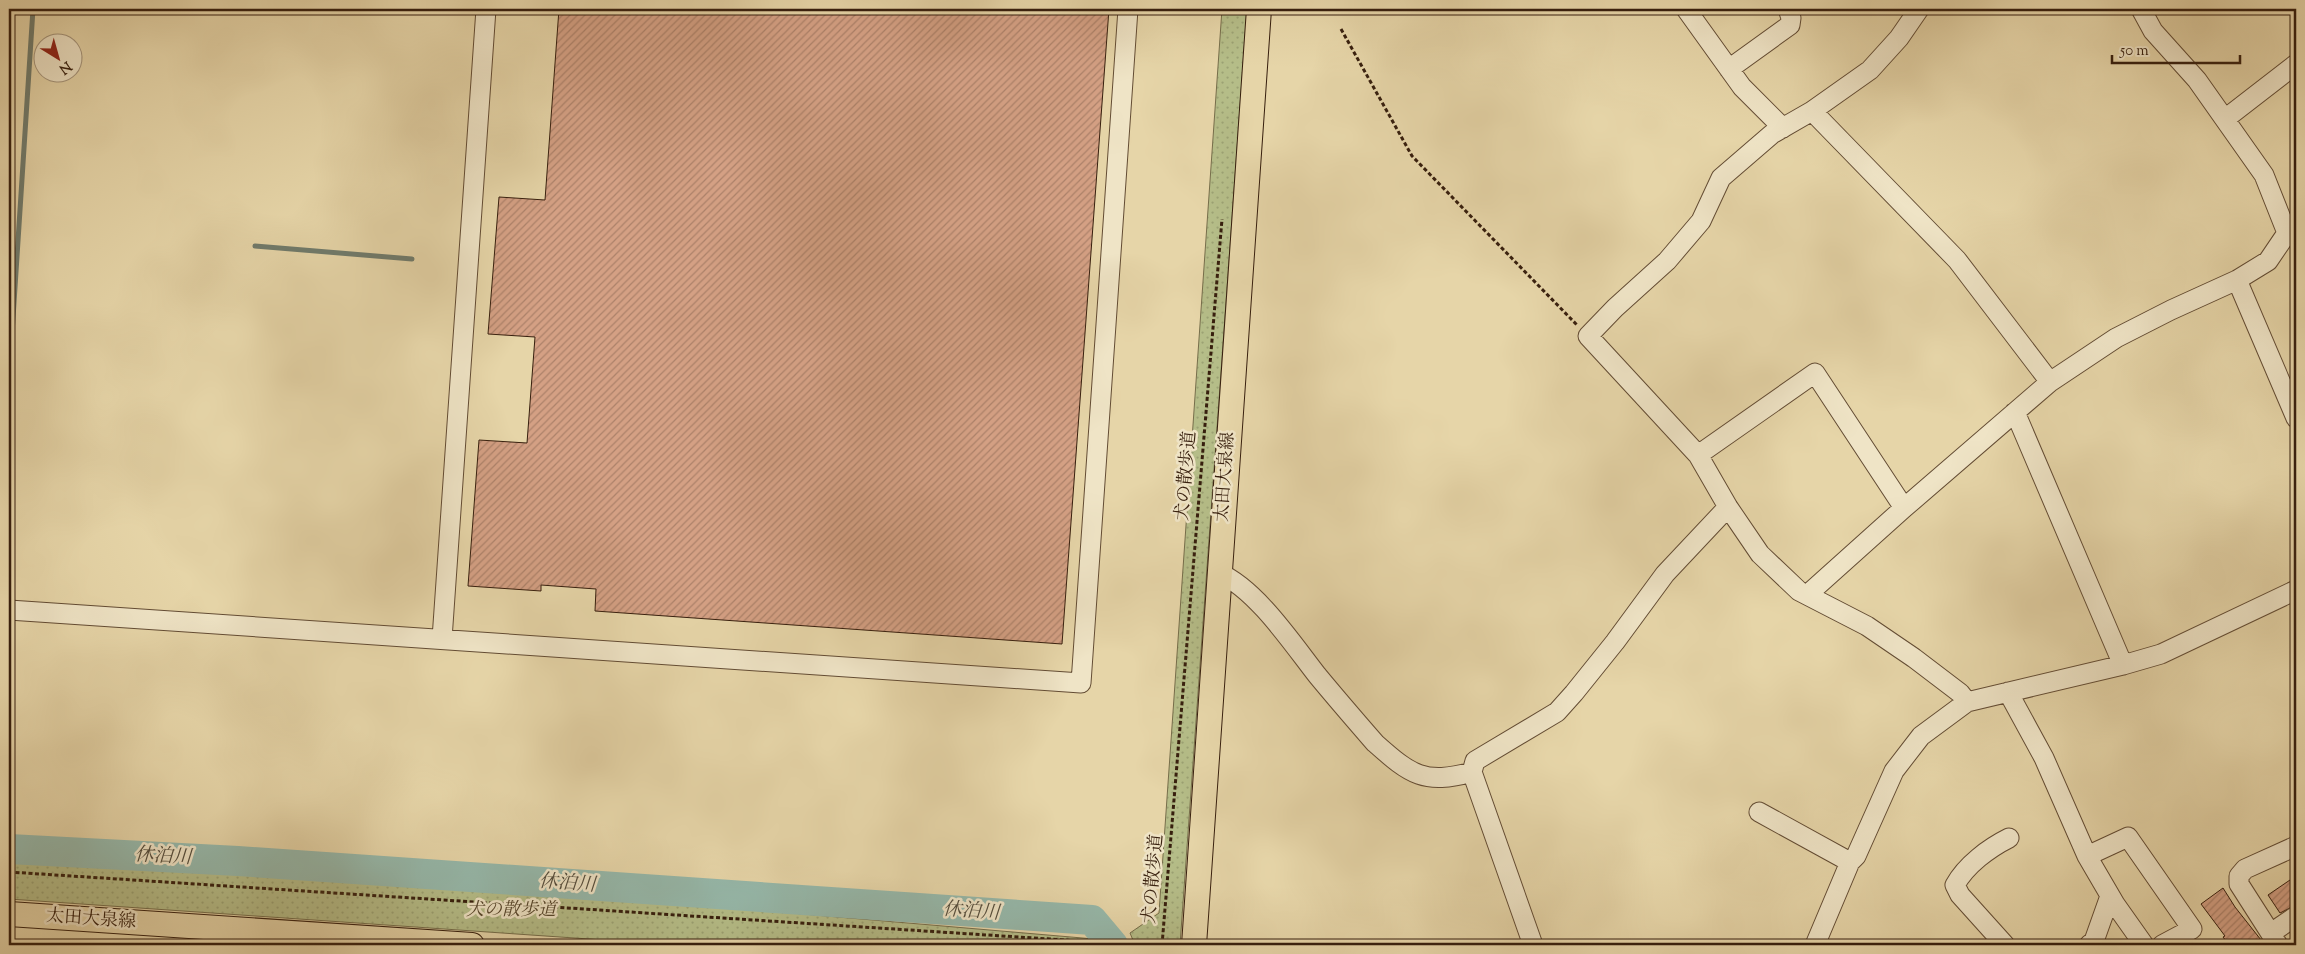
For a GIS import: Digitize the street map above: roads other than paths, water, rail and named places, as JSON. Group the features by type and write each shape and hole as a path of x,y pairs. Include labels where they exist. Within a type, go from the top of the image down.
{"main road":[{"name":"太田大泉線","path":"1194,945 1259,9"},
{"name":"太田大泉線","path":"9,914 227,937 472,945"}],"street":[{"path":"442,639 486,9"},
{"path":"9,610 1081,683 1128,9"},
{"path":"1686,9 1742,87 1783,128"},
{"path":"1729,69 1790,25 1791,18 1788,9"},
{"path":"1919,9 1899,38 1870,70 1812,110 1772,134 1721,178 1700,221 1668,261 1615,308 1588,336 1698,455 1728,507 1760,554 1800,592 1867,626 1960,693 1967,702"},
{"path":"1807,595 2050,382 2116,338 2237,280 2268,261 2287,233 2264,175 2197,80 2153,31 2141,9"},
{"path":"2225,119 2296,64"},
{"path":"1812,110 1957,260 2050,382"},
{"path":"2237,280 2296,418"},
{"path":"1698,455 1816,372 1904,508"},
{"path":"2015,412 2123,666"},
{"path":"1533,945 1472,772 1475,762 1557,712 1666,574 1728,507"},
{"path":"1219,573 1230,578 1244,589 1277,624 1375,743 1394,760 1413,773 1431,778 1448,778 1472,772"},
{"path":"1815,945 1850,862 1856,856 1894,771 1921,736 1967,702 2123,666 2180,647 2296,590"},
{"path":"2008,692 2044,758 2087,856 2110,896 2144,945"},
{"path":"1759,812 1850,862"},
{"path":"2087,856 2128,837 2192,929 2162,945"},
{"path":"2005,945 1960,895 1955,885 1960,876 1994,845 2009,838"},
{"path":"2296,846 2245,869 2239,876 2239,884 2274,939 2296,916"},
{"path":"2089,945 2094,941 2110,896"}],"waterway":[{"path":"9,380 33,9"},
{"path":"255,246 412,259"},
{"name":"休泊川","path":"9,849 238,861 1092,920 1113,945"}],"park label":[{"name":"犬の散歩道","path":"511,911"}]}
